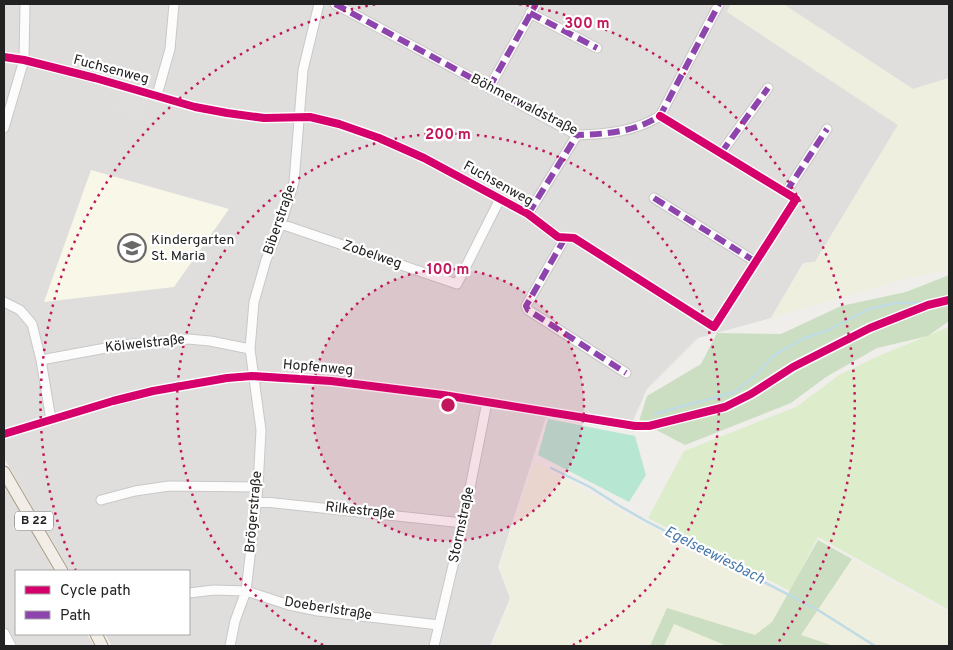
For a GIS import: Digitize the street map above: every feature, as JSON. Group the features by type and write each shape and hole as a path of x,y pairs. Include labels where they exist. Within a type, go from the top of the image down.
{"main road":[{"name":"B 22","path":"4,472 61,570"}],"street":[{"path":"4,128 24,60 25,4"},
{"path":"157,95 170,49 174,4"},
{"name":"Biberstraße","path":"252,376 250,349 254,302 266,260 281,224 294,182 303,70 319,4"},
{"name":"Böhmerwaldstraße","path":"335,4 577,135 608,134 628,130 648,124 660,116"},
{"path":"489,88 536,4"},
{"path":"719,4 660,116 786,192 827,128"},
{"path":"530,13 597,48"},
{"name":"Fuchsenweg","path":"4,57 24,60 195,107 264,118 299,117 323,119 379,138 424,158 528,214 558,237 574,238 714,327 796,199 786,192"},
{"path":"722,152 768,88"},
{"path":"528,214 577,135"},
{"path":"654,198 756,262"},
{"name":"Zobelweg","path":"281,224 457,284 500,199"},
{"path":"565,238 526,306 528,310 626,373"},
{"path":"4,302 20,310 32,324 52,420"},
{"name":"Kölwelstraße","path":"41,360 122,345 188,339 210,341 250,349"},
{"name":"Hopfenweg","path":"4,434 153,391 227,378 252,376 331,381 487,402 635,426"},
{"name":"Brögerstraße","path":"230,646 235,621 246,591 258,487 260,430 252,376"},
{"name":"Stormstraße","path":"434,646 463,523 487,402"},
{"path":"101,500 135,491 170,486 258,487"},
{"name":"Rilkestraße","path":"256,501 463,523"},
{"name":"Doeberlstraße","path":"190,594 214,590 246,591 289,605 318,611 439,625"},
{"path":"4,633 11,646"}],"shaded area":[{"path":"4,4 731,4 728,12 898,125 815,262 803,263 771,318 698,338 647,389 632,423 548,411 498,567 510,598 490,646 112,646 106,635 190,635 190,570 69,570 4,458"},
{"path":"783,4 949,4 949,78 913,89"},
{"path":"126,90 148,97 141,117 118,109"},
{"name":"Kindergarten St. Maria","path":"91,170 229,209 174,287 44,302"},
{"path":"4,481 53,570 15,570 15,635 88,635 94,646 4,646"}],"green space":[{"path":"731,4 783,4 913,89 949,78 949,270 900,280 771,318 804,263 815,262 898,125 727,12"},
{"path":"949,275 949,321 928,336 877,348 826,377 791,403 685,445 639,421 647,396 701,364 717,333 781,334 841,306 906,292"},
{"path":"949,327 949,610 818,537 790,591 648,518 684,451 796,407 839,375 876,357"},
{"path":"548,419 635,436 646,475 629,502 538,455"},
{"path":"534,461 641,522 790,597 818,540 949,613 949,646 492,646 511,599 499,567"},
{"path":"818,540 852,559 801,635 834,646 727,646 674,624 664,646 650,646 667,608 755,635 772,622"}],"waterway":[{"path":"654,414 735,392 757,374 773,356 804,338 826,331 869,309 896,303 924,303"},
{"path":"942,305 949,305"},
{"name":"Egelseewiesbach","path":"551,468 590,487 646,521 818,610 875,646"}],"marked path":[{"path":"335,4 577,135 630,129 660,116 719,4"},
{"path":"489,88 536,4"},
{"path":"530,13 597,48"},
{"path":"721,153 768,88"},
{"path":"786,192 827,129"},
{"path":"528,214 577,135"},
{"path":"654,198 756,262"},
{"path":"565,238 526,306 528,310 626,373"}],"cycle path":[{"path":"4,57 24,60 95,78 195,107 264,118 310,117 339,124 379,138 424,158 528,214 558,237 574,238 714,327 796,199 660,116"},
{"path":"4,434 153,391 227,378 252,376 331,381 443,395 635,426 649,426 725,407 751,394 793,367 870,328 928,305 949,300"}],"place":[{"name":"Kindergarten St. Maria","path":"132,248"}]}
